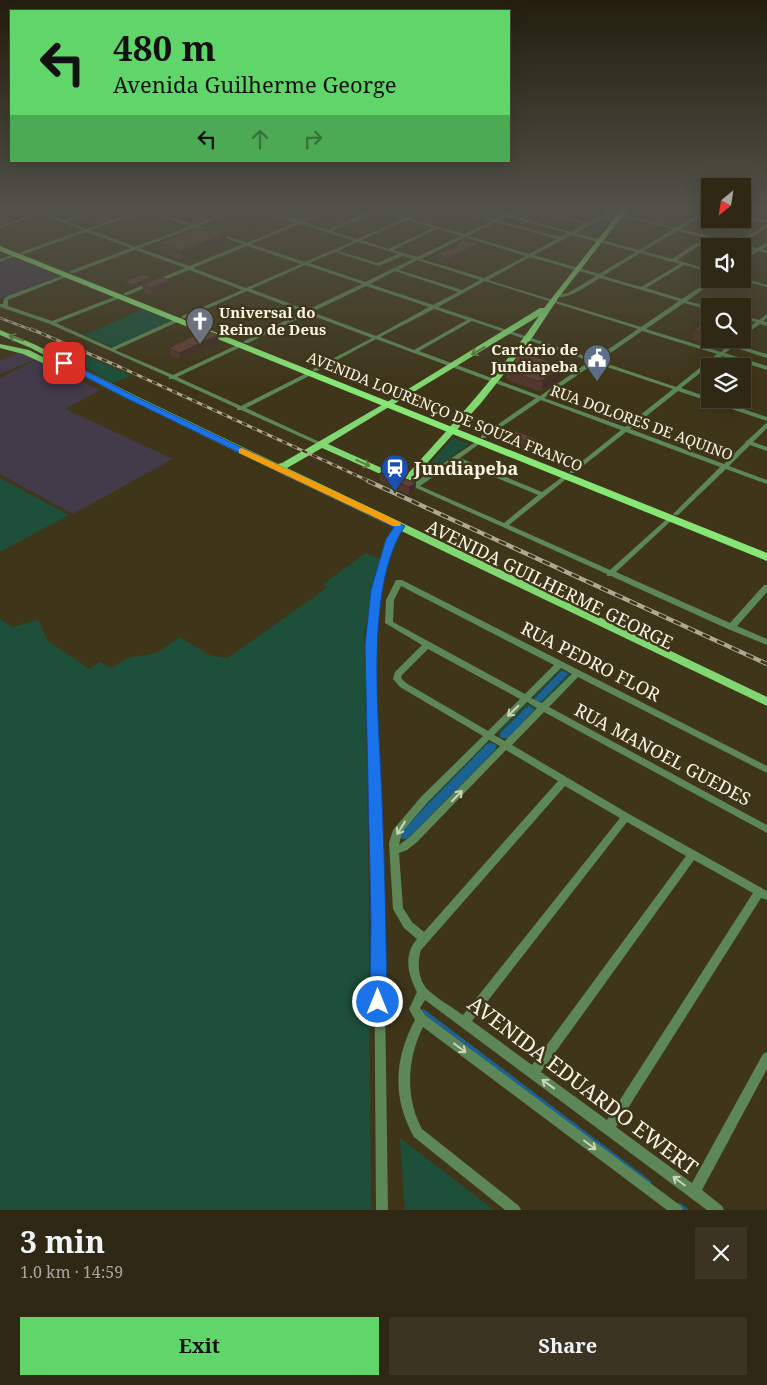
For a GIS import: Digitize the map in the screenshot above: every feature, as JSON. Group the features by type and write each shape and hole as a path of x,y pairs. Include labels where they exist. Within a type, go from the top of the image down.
{"highway":[{"name":"AVENIDA LOURENÇO DE SOUZA FRANCO","path":"49,265 673,516 767,551"},
{"name":"AVENIDA LOURENÇO DE SOUZA FRANCO","path":"673,516 767,557"}],"main road":[{"path":"321,444 405,482 455,428 527,339 552,301 580,265"},
{"path":"281,468 508,333 552,301"},
{"name":"AVENIDA GUILHERME GEORGE","path":"0,332 31,344 99,382 281,468 398,528 767,708"},
{"name":"AVENIDA GUILHERME GEORGE","path":"0,346 20,350 767,702"},
{"path":"424,463 425,468 430,470 442,468"}],"street":[{"path":"92,265 12,296 6,300 3,306 52,323 239,409 321,444"},
{"name":"RUA DOLORES DE AQUINO","path":"182,265 767,482"},
{"path":"52,323 195,265"},
{"path":"110,350 303,265"},
{"path":"310,265 767,420"},
{"path":"171,378 404,265"},
{"path":"439,265 767,368"},
{"path":"239,409 378,338 512,265"},
{"path":"561,265 701,306"},
{"path":"552,301 570,294 617,265"},
{"path":"640,289 680,265"},
{"path":"689,265 701,269"},
{"path":"395,270 463,292"},
{"path":"751,282 767,286"},
{"path":"415,486 702,288"},
{"path":"751,329 767,316"},
{"path":"416,351 470,320"},
{"path":"751,320 767,324"},
{"path":"504,526 728,348"},
{"path":"742,348 767,356"},
{"path":"610,574 767,425"},
{"path":"748,442 767,449"},
{"path":"455,458 543,495"},
{"path":"405,482 767,642"},
{"path":"382,1210 379,922 371,645 374,600 391,539 398,528"},
{"name":"RUA MANOEL GUEDES","path":"399,582 390,600 390,623 427,645 767,829"},
{"name":"RUA PEDRO FLOR","path":"399,582 767,770"},
{"path":"731,627 767,587"},
{"path":"427,645 398,674 397,679 412,692 626,817 763,894 608,1129"},
{"path":"423,938 408,925 398,909 395,851 396,836 401,826 560,664"},
{"path":"395,851 404,848 414,839 577,672"},
{"path":"565,780 423,938 413,956 416,979 423,992 414,1009 421,1019 677,1210"},
{"path":"465,1021 626,817"},
{"path":"533,1073 693,854"},
{"name":"AVENIDA EDUARDO EWERT","path":"423,992 465,1021 718,1210"},
{"path":"421,1019 411,1037 406,1057 405,1083 408,1114 418,1133 515,1210"},
{"path":"694,1192 767,1058"}],"shaded area":[{"path":"0,265 32,265 58,276 0,298"},
{"path":"20,352 36,359 0,374 0,360"},
{"path":"36,360 100,390 65,409 173,459 73,514 0,474 0,378"}],"green space":[{"path":"144,309 172,321 112,347 84,335"},
{"path":"68,347 132,376 112,383 56,350"},
{"path":"453,438 469,444 440,465 430,467 430,464"},
{"path":"0,478 69,515 0,552"},
{"path":"366,553 381,560 371,594 364,635 368,828 371,1210 0,1210 0,619 12,627 38,620 48,641 89,669 100,662 112,668 128,658 157,653 180,637 209,655 228,658 328,587 323,584"},
{"path":"561,669 571,675 543,703 535,701 534,696"},
{"path":"526,704 534,705 536,710 507,739 500,738 498,732"},
{"path":"490,742 497,745 498,750 410,838 402,837 399,831 486,743"},
{"path":"400,1138 494,1210 405,1210"}],"building":[{"path":"143,274 152,277 133,285 124,282"},
{"path":"161,277 170,280 151,288 142,285"},
{"path":"701,325 701,333 694,330"},
{"path":"205,330 218,335 179,353 169,348"},
{"path":"521,352 563,366 543,380 537,381 507,370"},
{"path":"433,400 448,406 440,412 424,406"},
{"path":"514,430 537,439 535,444 508,435"},
{"path":"384,470 416,483 409,487 379,474"}],"waterway":[{"path":"539,699 563,674"},
{"path":"505,735 529,710"},
{"path":"405,835 491,747"},
{"path":"423,1011 649,1182"},
{"path":"679,1205 686,1210"}],"railway":[{"path":"0,318 34,331"},
{"path":"31,329 120,367 371,482"},
{"path":"368,481 767,664"}],"slow traffic":[{"path":"242,451 396,524"}],"place":[{"name":"Universal do Reino de Deus","path":"200,345"},
{"name":"Cartório de Jundiapeba","path":"597,382"},
{"name":"Jundiapeba","path":"395,492"}],"route":[{"path":"64,363 131,398 400,526 393,533 374,600 371,645 379,922 378,1002"}]}
